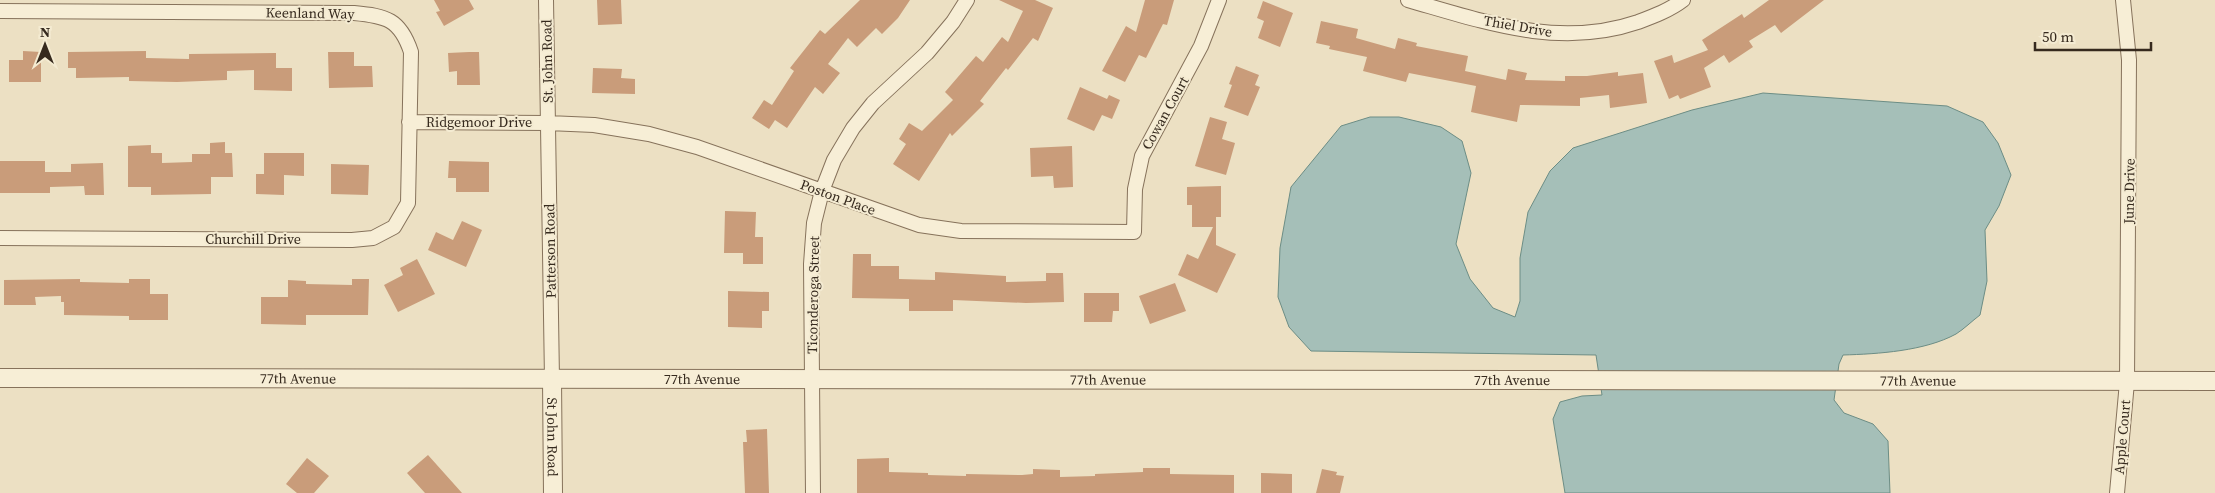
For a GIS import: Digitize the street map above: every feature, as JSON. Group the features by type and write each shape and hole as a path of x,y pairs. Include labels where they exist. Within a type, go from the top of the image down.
{"street":[{"name":"St. John Road","path":"546,0 548,123"},
{"name":"Ticonderoga Street","path":"814,493 811,264 814,223 822,191 834,160 853,128 873,104 927,53 953,22 967,0"},
{"name":"Cowan Court","path":"1134,232 1135,189 1142,156 1201,46 1219,0"},
{"name":"Thiel Drive","path":"1408,0 1466,17 1538,33 1576,34 1616,29 1654,16 1675,6 1682,0"},
{"name":"June Drive","path":"2123,0 2130,60 2127,382"},
{"name":"Keenland Way","path":"0,11 375,15 391,21 405,34 411,52 409,122"},
{"name":"Ridgemoor Drive","path":"409,122 548,123"},
{"name":"Churchill Drive","path":"0,238 342,240 373,238 394,227 408,203 409,122"},
{"name":"Poston Place","path":"548,123 594,125 650,134 697,147 919,226 961,231 1134,232"},
{"name":"Patterson Road","path":"548,123 552,379"},
{"name":"77th Avenue","path":"0,378 2215,381"},
{"name":"St John Road","path":"552,379 553,493"},
{"name":"Apple Court","path":"2118,493 2127,382"}],"water":[{"path":"1763,93 1947,106 1983,122 1998,143 2011,175 1999,206 1985,230 1987,281 1980,315 1959,332 1944,340 1916,348 1871,354 1843,355 1839,364 1834,400 1844,413 1873,424 1888,441 1890,493 1565,493 1553,419 1560,402 1582,396 1602,395 1596,355 1311,351 1289,327 1278,297 1280,248 1291,187 1341,126 1370,117 1399,117 1441,127 1462,141 1471,173 1456,244 1470,279 1493,308 1515,317 1520,301 1520,258 1528,212 1550,171 1573,148 1692,110"}],"building":[{"path":"434,0 469,0 474,9 444,26 436,12 440,11"},
{"path":"597,0 621,0 622,24 598,25"},
{"path":"860,0 910,0 898,18 882,34 876,28 857,47 848,38 828,64 840,73 823,94 815,87 787,128 775,120 769,129 752,118 764,100 772,105 794,71 790,68 820,30 825,34"},
{"path":"999,0 1035,0 1053,8 1038,41 1033,38 980,101 984,104 952,136 950,133 919,181 893,164 906,144 899,139 909,123 922,131 953,100 945,92 976,56 983,62 1002,37 1008,42 1023,11"},
{"path":"1145,0 1174,0 1167,25 1163,24 1146,58 1139,55 1125,82 1102,71 1126,26 1136,32"},
{"path":"1769,0 1824,0 1781,33 1775,25 1749,41 1753,47 1729,63 1724,55 1704,68 1711,87 1680,99 1678,95 1669,99 1654,61 1672,55 1674,63 1708,50 1702,40 1742,14 1744,18"},
{"path":"1263,1 1293,13 1280,47 1258,38 1264,21 1257,18"},
{"path":"1321,21 1358,29 1356,38 1395,49 1398,38 1417,43 1416,46 1468,56 1465,71 1506,80 1508,69 1527,73 1525,80 1565,81 1565,76 1587,76 1618,72 1618,76 1643,73 1647,103 1610,108 1609,95 1580,98 1580,106 1520,105 1517,122 1471,112 1476,86 1409,73 1406,82 1363,71 1367,57 1329,49 1330,46 1316,43"},
{"path":"23,51 41,52 41,82 9,82 9,60 23,60"},
{"path":"146,51 146,58 189,59 189,54 276,53 276,68 292,68 292,91 254,90 254,70 227,71 227,80 177,82 129,81 129,77 76,78 76,68 68,68 68,52"},
{"path":"328,52 354,52 354,66 372,66 373,87 329,88"},
{"path":"479,52 480,85 457,85 457,71 449,72 448,53"},
{"path":"1236,66 1259,75 1255,85 1260,87 1248,116 1224,107 1232,85 1229,84"},
{"path":"593,68 622,69 621,78 635,79 635,94 592,93"},
{"path":"1080,87 1107,99 1109,95 1120,100 1112,119 1102,115 1094,131 1067,119"},
{"path":"1210,117 1227,122 1222,139 1235,143 1226,175 1195,166"},
{"path":"225,142 225,153 232,153 233,177 211,177 211,194 151,195 151,187 128,187 128,146 151,145 151,153 162,153 162,163 192,162 192,154 210,154 210,143"},
{"path":"1072,146 1073,187 1054,188 1053,176 1031,177 1030,148"},
{"path":"264,153 304,153 304,176 284,175 284,195 256,194 256,174 264,174"},
{"path":"0,161 45,161 45,172 71,172 71,164 103,163 104,195 85,195 84,186 50,187 50,193 0,193"},
{"path":"449,161 489,162 489,192 456,192 456,178 448,178"},
{"path":"331,164 369,165 368,195 331,194"},
{"path":"1221,186 1221,217 1216,217 1216,245 1236,254 1217,293 1178,275 1187,254 1198,259 1213,227 1192,227 1192,205 1187,205 1187,187"},
{"path":"725,211 756,212 755,237 763,237 763,264 743,264 743,253 724,253"},
{"path":"462,221 482,230 466,267 428,250 436,232 453,240"},
{"path":"853,254 871,254 871,266 899,266 899,279 935,280 935,272 1006,276 1006,282 1046,281 1046,273 1063,273 1064,302 1026,303 953,300 953,311 909,311 909,299 852,298"},
{"path":"417,259 435,294 398,312 384,285 403,275 400,268"},
{"path":"80,279 80,282 129,283 129,279 150,279 150,294 168,294 168,320 129,320 129,316 64,315 64,302 61,302 61,296 35,297 36,305 4,305 4,280"},
{"path":"352,279 369,279 368,315 306,315 306,325 261,324 261,297 288,297 288,280 306,281 306,284 352,285"},
{"path":"1175,283 1186,311 1150,324 1139,296"},
{"path":"728,291 769,292 769,311 762,311 762,328 728,327"},
{"path":"1084,293 1119,293 1119,311 1113,311 1112,322 1084,322"},
{"path":"767,429 769,493 745,493 743,442 747,442 746,430"},
{"path":"428,455 462,493 425,493 407,473"},
{"path":"307,458 329,476 314,493 297,493 286,484"},
{"path":"889,458 889,472 928,473 928,475 1022,475 1033,474 1033,469 1060,470 1060,477 1095,476 1095,474 1143,472 1143,468 1170,468 1170,474 1234,475 1234,493 857,493 857,459"},
{"path":"1322,469 1337,472 1336,475 1344,476 1340,493 1316,493"},
{"path":"1261,473 1292,474 1292,493 1261,493"}]}
